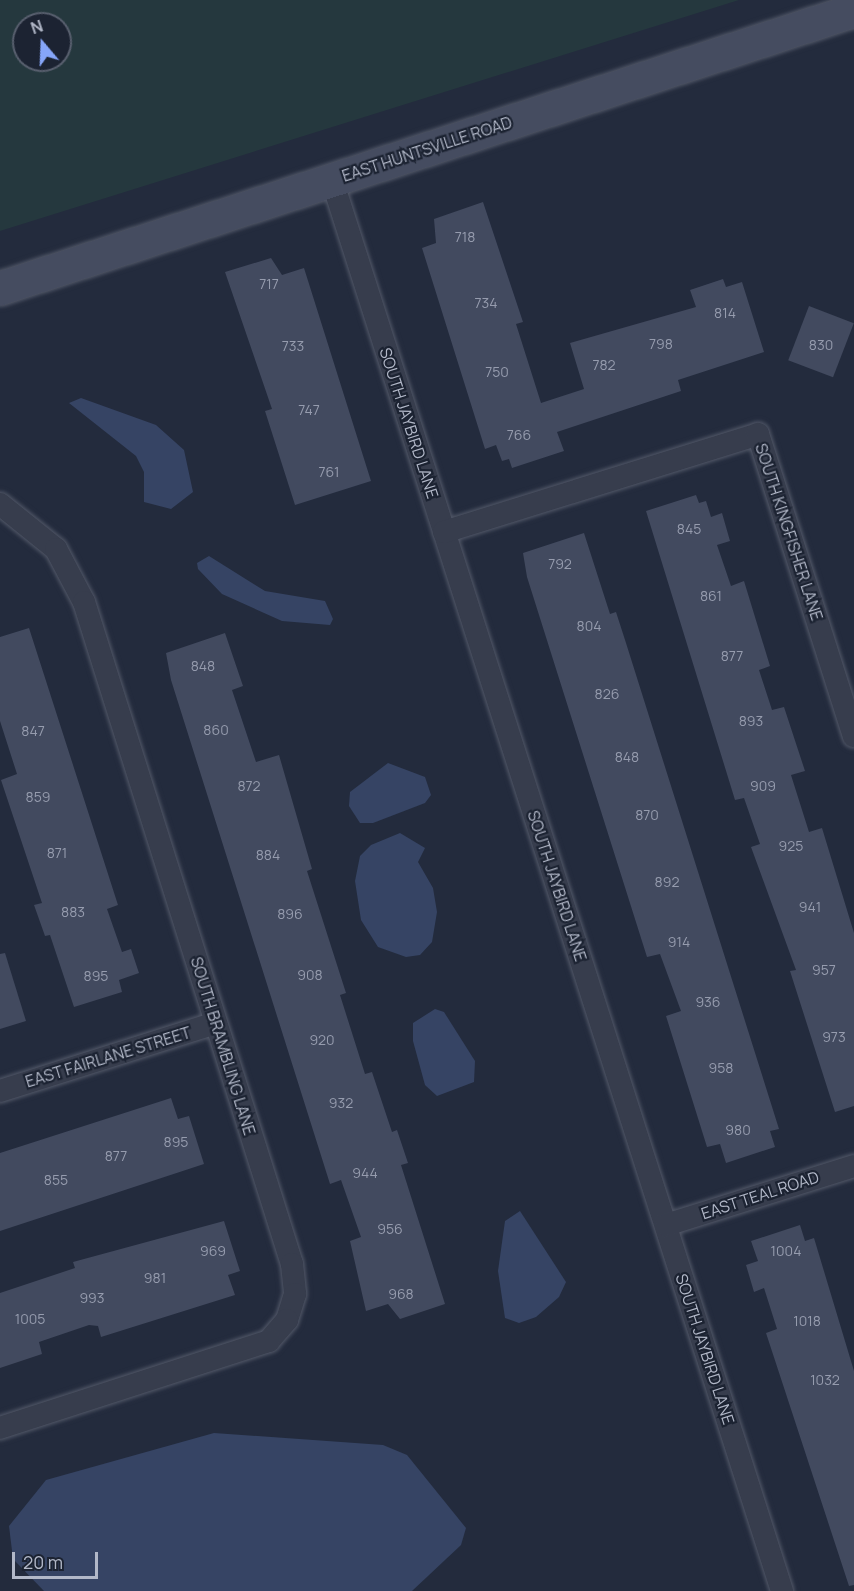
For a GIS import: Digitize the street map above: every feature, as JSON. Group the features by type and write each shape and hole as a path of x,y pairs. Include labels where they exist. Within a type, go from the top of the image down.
{"main road":[{"name":"EAST HUNTSVILLE ROAD","path":"0,288 854,10"}],"street":[{"name":"SOUTH JAYBIRD LANE","path":"332,180 782,1591"},
{"name":"SOUTH KINGFISHER LANE","path":"444,532 758,434 854,736"},
{"name":"SOUTH BRAMBLING LANE","path":"0,504 56,549 84,602 292,1264 295,1294 287,1320 269,1341 236,1354 0,1428"},
{"name":"EAST FAIRLANE STREET","path":"0,1091 216,1023"},
{"name":"EAST TEAL ROAD","path":"666,1225 854,1166"}],"shaded area":[{"path":"0,0 739,0 0,231"}],"water":[{"path":"81,398 156,425 184,450 193,492 171,509 144,502 144,472 136,456 69,403"},
{"path":"209,556 265,591 325,601 333,619 330,625 282,621 222,594 198,569 197,563"},
{"path":"388,763 425,777 431,795 425,803 373,823 360,823 349,806 350,792"},
{"path":"400,833 425,848 418,862 433,888 437,912 432,942 420,955 406,957 378,947 361,920 355,881 360,856 371,845"},
{"path":"435,1009 444,1012 475,1061 474,1082 437,1096 425,1085 413,1041 413,1023"},
{"path":"520,1211 566,1282 559,1297 536,1317 519,1323 505,1318 498,1271 505,1221"},
{"path":"214,1433 383,1445 407,1455 466,1528 461,1545 412,1591 44,1591 13,1559 9,1526 46,1480"}],"building":[{"path":"483,202 523,322 516,324 541,403 584,389 570,343 696,307 690,290 723,279 726,287 742,282 764,352 678,380 681,391 557,432 564,451 512,468 509,459 502,461 496,445 485,449 422,248 436,243 434,219"},
{"path":"271,258 282,275 304,268 371,481 295,505 265,411 272,409 225,272"},
{"path":"809,306 854,323 833,377 788,360"},
{"path":"696,495 699,503 706,501 711,517 722,513 730,541 717,545 731,586 744,581 770,666 759,670 772,710 784,707 805,771 791,775 809,832 822,828 854,933 854,1106 835,1112 790,971 796,970 751,847 760,844 744,798 735,800 646,511"},
{"path":"584,533 610,614 616,612 779,1129 770,1131 775,1147 726,1163 720,1144 707,1147 666,1016 681,1011 660,954 647,957 527,577 523,553"},
{"path":"29,628 118,905 107,909 122,952 131,949 139,973 119,980 122,992 74,1007 50,935 45,936 34,905 42,903 1,780 17,774 0,721 0,637"},
{"path":"225,633 243,686 232,690 256,762 279,755 312,869 307,871 346,993 340,995 365,1074 372,1072 392,1132 397,1130 408,1163 401,1165 445,1304 400,1319 388,1304 366,1311 350,1241 361,1237 341,1180 330,1184 171,680 166,653"},
{"path":"5,953 26,1021 0,1029 0,954"},
{"path":"171,1098 178,1119 189,1116 204,1164 0,1231 0,1153"},
{"path":"224,1221 240,1271 228,1275 235,1295 101,1337 98,1326 89,1325 39,1342 42,1354 0,1368 0,1293 75,1268 73,1262"},
{"path":"800,1225 805,1241 814,1238 854,1371 854,1585 849,1586 766,1333 777,1329 764,1288 754,1292 746,1265 758,1261 751,1241"}]}
